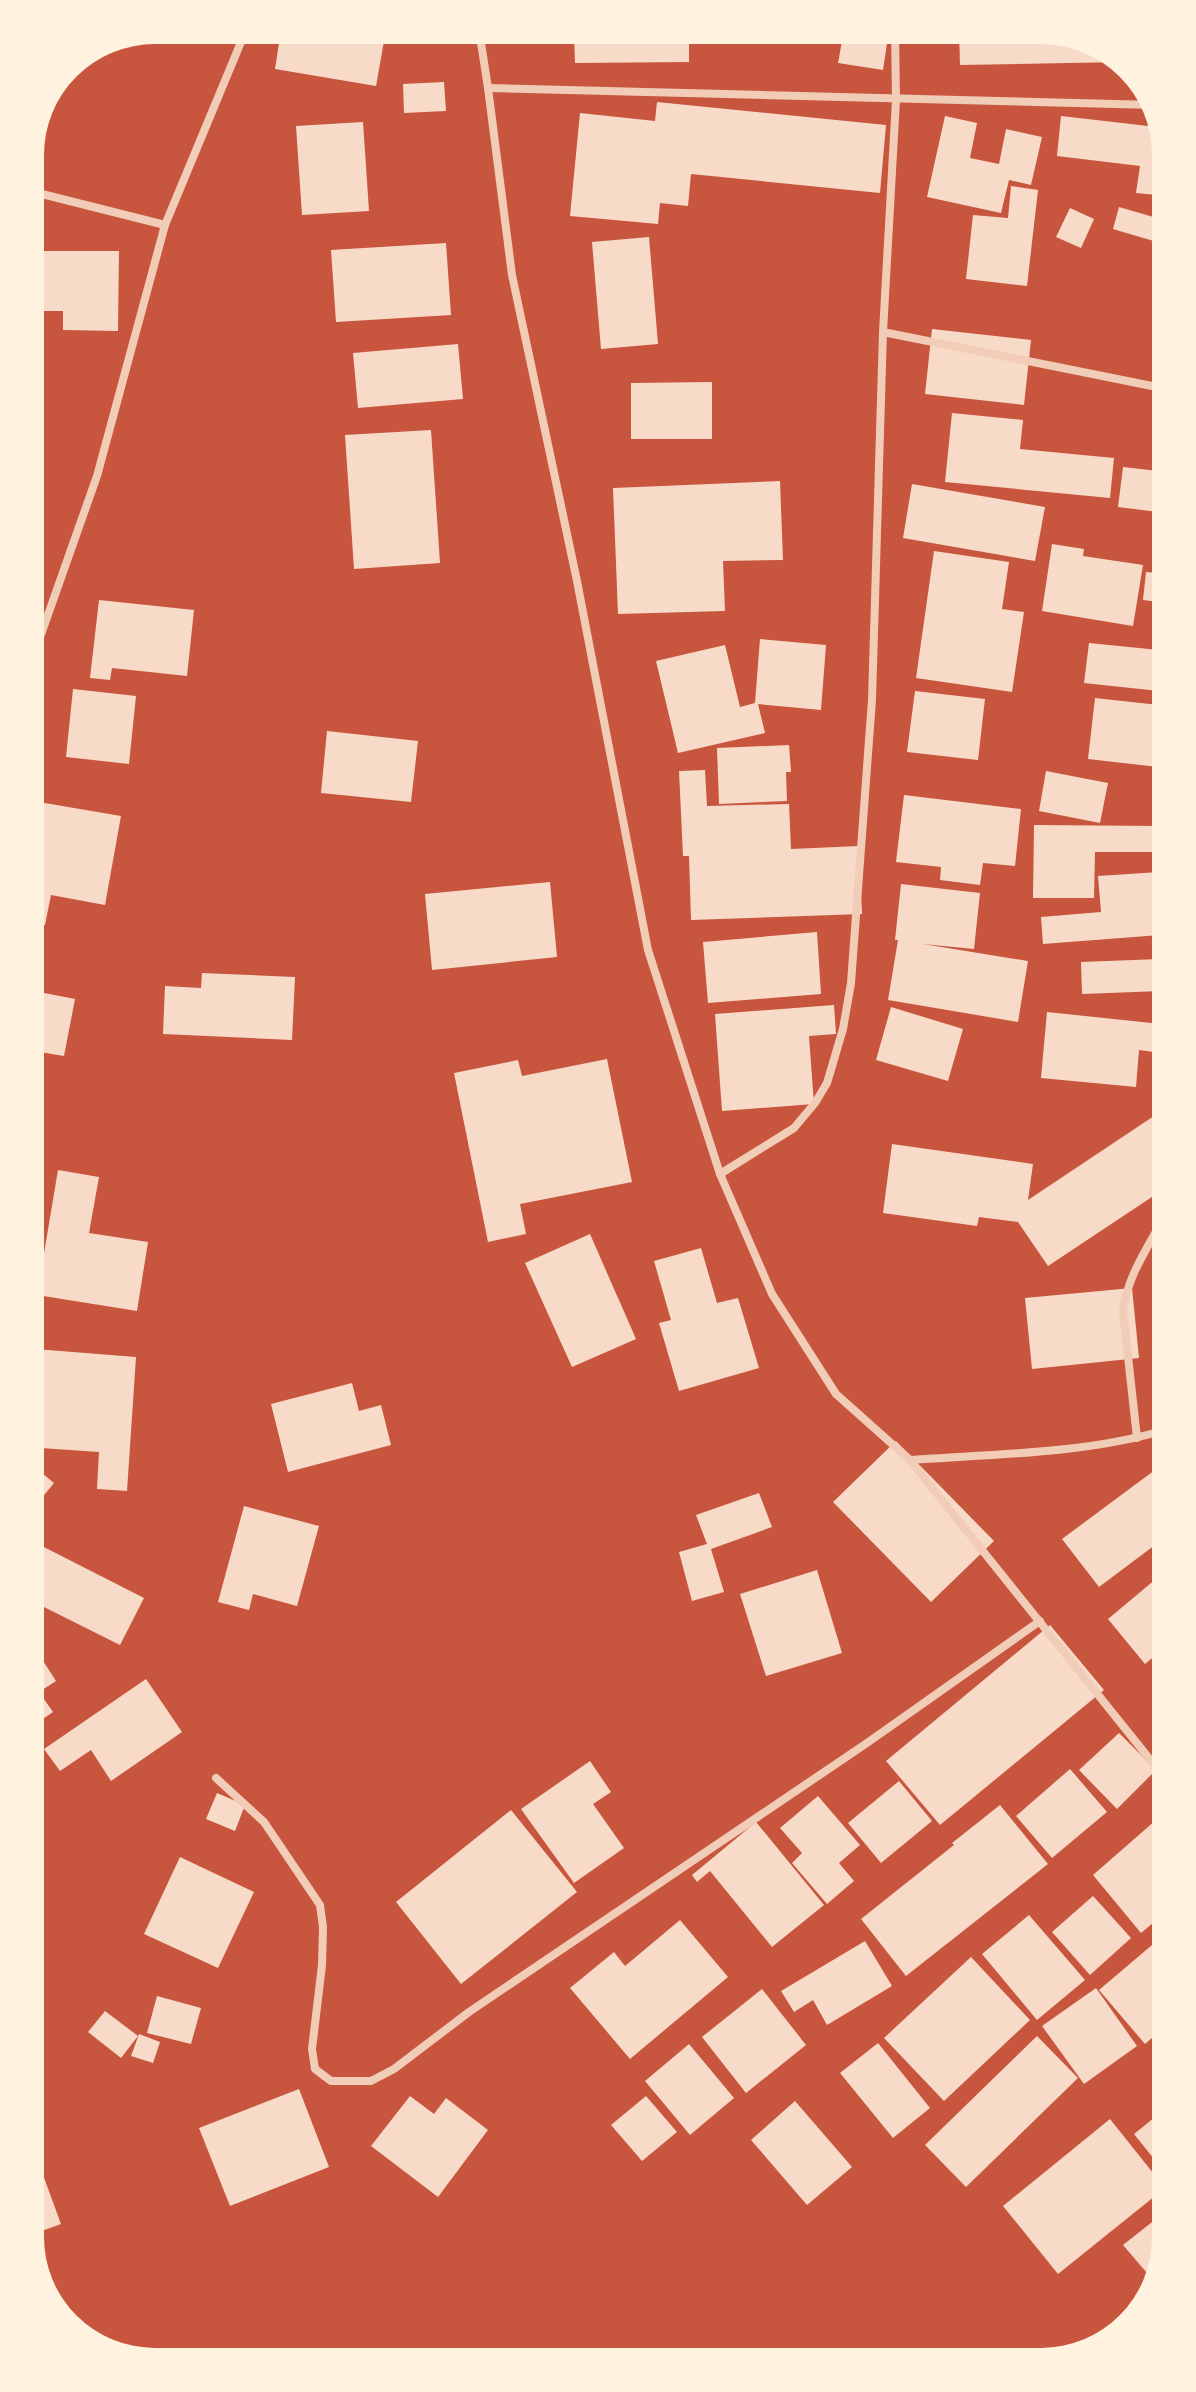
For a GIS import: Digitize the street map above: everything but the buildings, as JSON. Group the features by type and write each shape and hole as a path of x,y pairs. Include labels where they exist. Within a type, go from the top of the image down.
{"street":[{"path":"44,626 97,476 165,225 240,44"},
{"path":"481,44 512,275 577,581 648,950 720,1174 772,1294 836,1394 910,1460 1152,1762"},
{"path":"720,1174 794,1128 815,1103 827,1083 843,1029 851,983 872,700 883,332 896,100 895,44"},
{"path":"488,88 1140,105"},
{"path":"44,195 165,225"},
{"path":"883,332 1152,385"},
{"path":"1137,1438 1123,1311 1130,1280 1152,1239"},
{"path":"910,1460 1055,1450 1152,1434"},
{"path":"216,1778 264,1822 320,1905 322,1965 312,2049 315,2069 331,2081 371,2081 394,2069 469,2012 867,1743 1040,1621"}]}
